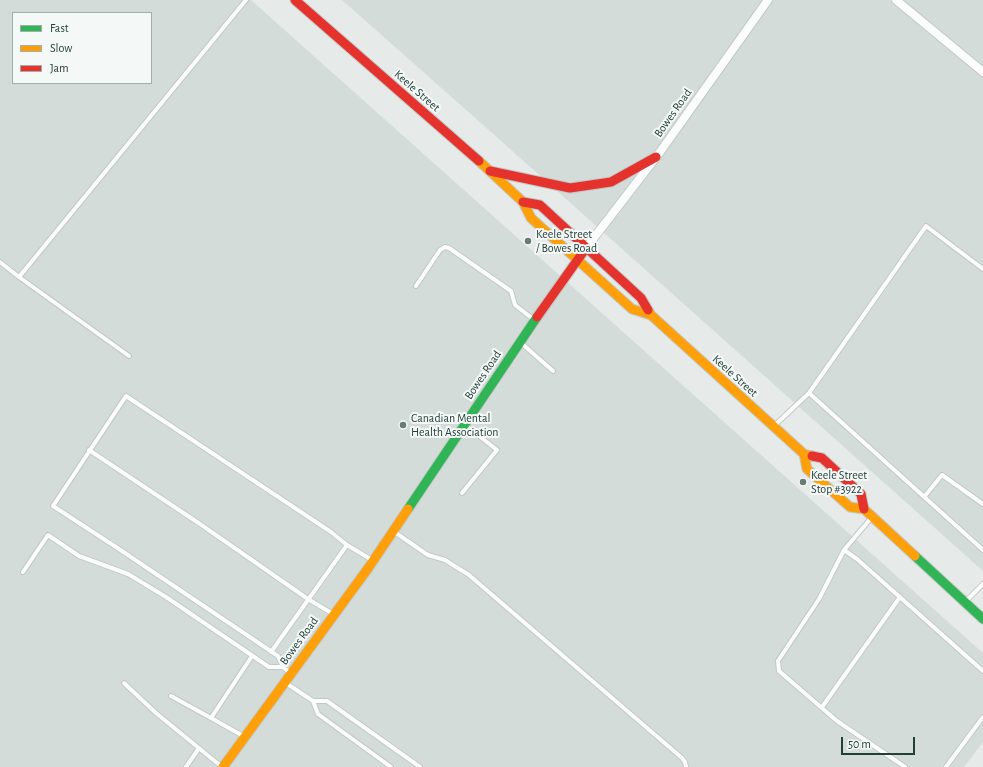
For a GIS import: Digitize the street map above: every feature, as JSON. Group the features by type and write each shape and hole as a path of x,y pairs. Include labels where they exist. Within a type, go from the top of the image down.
{"main road":[{"name":"Keele Street","path":"295,0 490,171 523,202 531,218 632,309 651,315"},
{"path":"490,171 570,188 611,182 656,157"},
{"name":"Keele Street","path":"523,202 540,205 641,298 651,315 773,427 804,454 822,458 861,494 864,509"},
{"name":"Bowes Road","path":"222,767 373,561 519,342 586,248"},
{"name":"Keele Street","path":"804,454 807,470 850,507 864,509 983,619"}],"street":[{"name":"Bowes Road","path":"586,248 656,157 768,0"},
{"path":"896,0 983,72"}],"lane":[{"path":"19,277 246,0"},
{"path":"773,427 809,394 926,226 983,269"},
{"path":"416,286 440,250 445,247 449,248 511,291 514,305 535,321"},
{"path":"0,262 129,356"},
{"path":"519,342 553,371"},
{"path":"809,394 983,550"},
{"path":"291,674 283,666 278,656 53,506 126,396 332,532 347,545 373,561"},
{"path":"462,493 497,450 464,424"},
{"path":"89,450 200,524 308,599 334,615"},
{"path":"924,497 942,476 983,504"},
{"path":"872,516 844,550 819,599 778,661 779,671 837,721 905,767"},
{"path":"393,530 428,555 445,560 469,575 682,758 686,767"},
{"path":"23,572 48,535 79,556 128,574 166,597 269,667 283,666"},
{"path":"271,652 347,545"},
{"path":"844,550 857,559 983,671"},
{"path":"965,602 983,584"},
{"path":"822,707 900,597"},
{"path":"211,718 252,656"},
{"path":"285,682 313,701 328,701 420,767"},
{"path":"124,683 222,767"},
{"path":"171,696 245,737"},
{"path":"313,701 318,714 391,767"},
{"path":"946,767 983,717"},
{"path":"186,767 199,748"}],"shaded area":[{"path":"0,0 251,0 983,653 983,742 964,767 0,767"},
{"path":"342,0 983,0 983,571 491,132"}],"traffic: fast":[{"path":"408,509 537,317"},
{"path":"915,556 983,619"}],"traffic: slow":[{"path":"479,161 523,202 531,218 632,309 651,315"},
{"path":"648,310 651,315 804,454 812,456"},
{"path":"804,454 807,469 850,507 864,509 915,556"},
{"path":"223,767 369,567 408,509"}],"traffic: jam":[{"path":"295,0 479,161"},
{"path":"490,171 570,188 611,182 656,157"},
{"path":"523,202 540,205 641,298 648,310"},
{"path":"537,317 586,248"},
{"path":"812,456 822,458 861,494 864,509"}],"place":[{"name":"Keele Street / Bowes Road","path":"528,241"},
{"name":"Canadian Mental Health Association","path":"403,425"},
{"name":"Keele Street Stop #3922","path":"803,482"}]}
